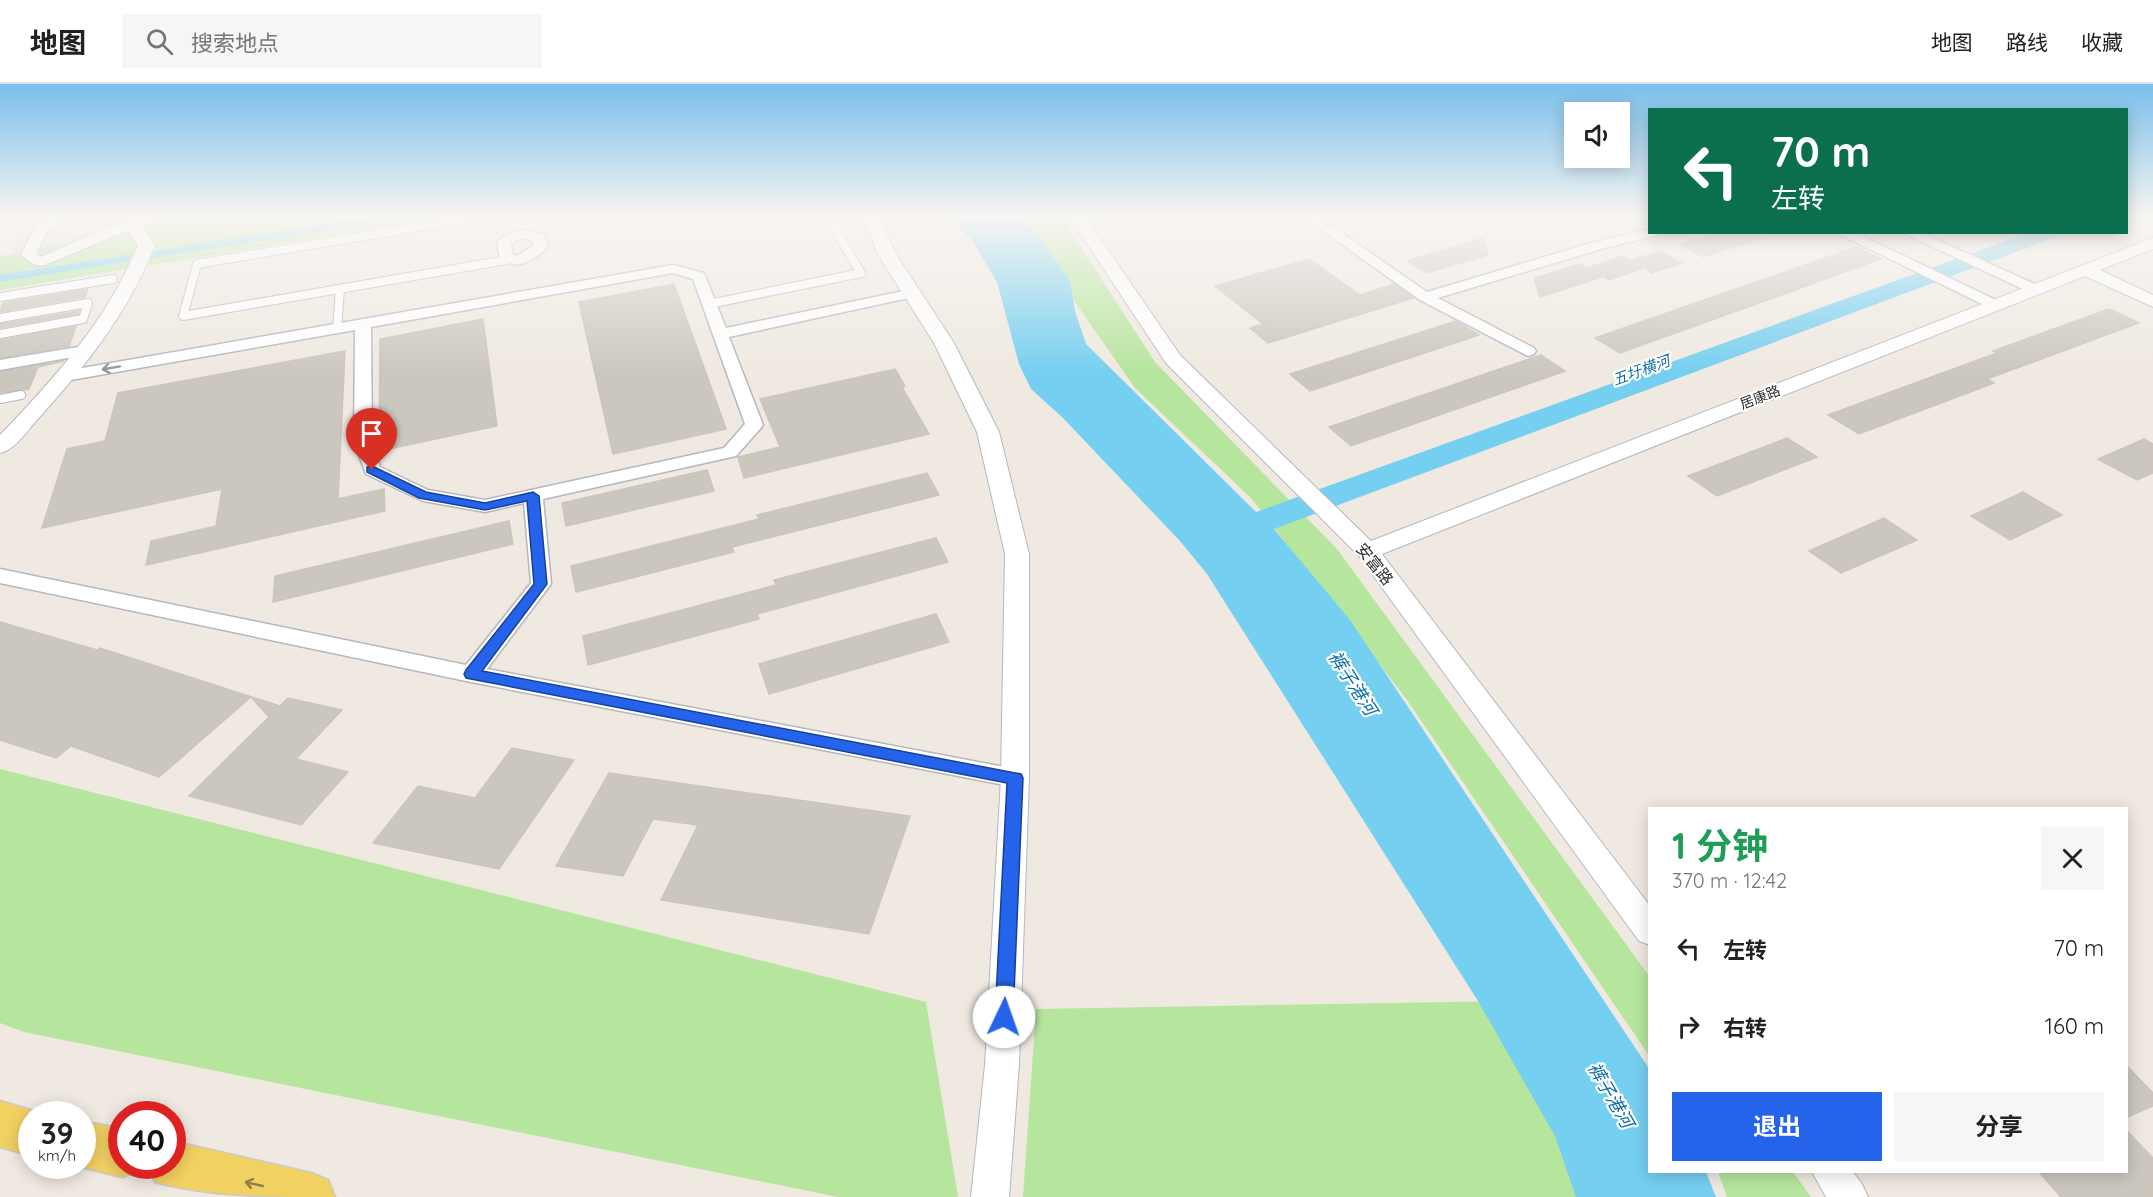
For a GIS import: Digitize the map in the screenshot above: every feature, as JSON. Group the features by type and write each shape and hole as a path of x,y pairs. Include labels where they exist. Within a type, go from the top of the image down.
{"main road":[{"path":"0,1124 18,1128"},
{"path":"186,1168 311,1197"}],"street":[{"path":"0,447 49,397 109,317 135,270"},
{"path":"515,270 518,274"},
{"path":"518,274 521,270"},
{"path":"65,376 363,324 518,274 623,270"},
{"path":"363,324 363,442 372,470 423,495 485,506 730,452 754,425 699,276 679,270"},
{"path":"897,270 944,343 988,432 1017,554 1015,778 1002,1065 990,1197"},
{"name":"安富路","path":"1113,270 1173,359 1367,551 1648,928"},
{"path":"1386,270 1425,297 1528,351"},
{"path":"1425,297 1516,270"},
{"path":"1920,270 1995,304"},
{"path":"1991,270 2034,289"},
{"name":"居康路","path":"1367,551 2083,270"},
{"path":"2087,270 2153,302"},
{"path":"720,334 913,293"},
{"path":"0,364 84,351"},
{"path":"471,674 541,584 533,496"},
{"path":"0,576 471,674 1015,778"},
{"path":"1831,1173 1849,1197"}],"lane":[{"path":"195,270 183,316 340,289 518,274"},
{"path":"709,304 861,273 859,270"},
{"path":"0,297 113,279"},
{"path":"337,329 340,289"},
{"path":"0,318 88,303 83,319 0,334"},
{"path":"0,399 21,395"}],"green space":[{"path":"0,270 122,270 0,290"},
{"path":"1053,270 1096,270 1155,362 1337,549 1648,974 1648,1054 1407,700 1251,498 1135,388"},
{"path":"0,769 926,1002 958,1197 838,1197 24,1032 0,1023"},
{"path":"1510,1001 1588,1197 1023,1197 1036,1009"},
{"path":"1718,1173 1794,1173 1811,1197 1727,1197"}],"water":[{"path":"32,270 77,270 0,282 0,275"},
{"name":"裤子港河","path":"990,270 1062,270 1070,281 1075,311 1086,344 1256,512 1926,270 1968,270 1274,529 1350,620 1648,1067 1648,1173 1706,1173 1716,1197 1576,1197 1555,1136 1478,1001 1207,574 1180,541 1062,417 1031,389 1019,364 997,282"}],"building":[{"path":"1271,270 1324,270 1360,295 1394,284 1413,298 1268,343 1250,328 1263,324 1215,286"},
{"path":"1422,270 1437,270 1427,273"},
{"path":"1560,270 1590,270 1602,277 1540,297 1534,278"},
{"path":"1591,270 1638,270 1609,280"},
{"path":"1790,270 1851,270 1620,353 1595,338"},
{"path":"674,284 726,429 613,454 579,302"},
{"path":"88,289 85,297 0,312 3,303"},
{"path":"2109,309 2139,323 1987,379 1994,383 1859,434 1828,415 1997,353 1993,351"},
{"path":"79,311 78,314 0,328 0,324"},
{"path":"483,319 497,426 379,451 380,339"},
{"path":"1456,321 1479,335 1310,391 1290,374"},
{"path":"76,326 69,346 0,358 0,340"},
{"path":"345,351 338,499 384,489 385,511 146,565 151,541 216,526 222,489 42,528 67,449 105,441 118,393"},
{"path":"1541,355 1565,371 1351,446 1329,427"},
{"path":"64,361 38,367 29,389 0,393 0,372"},
{"path":"895,369 905,386 902,387 929,434 744,478 738,457 780,447 760,399"},
{"path":"1787,438 1817,457 1717,496 1688,476"},
{"path":"2144,439 2153,444 2153,473 2137,480 2098,459"},
{"path":"707,470 714,491 566,526 562,503"},
{"path":"927,473 939,495 732,547 734,552 576,592 571,566 759,519 757,515"},
{"path":"2023,492 2062,515 2010,540 1971,516"},
{"path":"1884,518 1917,540 1841,573 1809,551"},
{"path":"509,521 513,544 273,602 275,576"},
{"path":"936,538 948,562 757,614 759,619 588,665 583,636 776,585 774,580"},
{"path":"936,614 949,642 769,694 759,664"},
{"path":"0,622 97,650 100,648 280,706 288,698 342,710 296,759 348,772 301,825 189,796 269,717 251,697 159,777 71,746 56,758 0,740"},
{"path":"512,748 574,760 499,869 373,843 418,786 475,798"},
{"path":"609,773 910,816 869,934 661,900 698,825 653,819 623,876 556,866"},
{"path":"2128,1067 2153,1093 2153,1106 2128,1117"},
{"path":"2128,1132 2153,1158 2153,1197 2061,1197 2040,1173 2128,1173"}],"route":[{"path":"372,470 423,495 485,506 533,496 541,584 471,674 1015,778 1004,1017"}],"water label":[{"name":"五圩横河","path":"1641,370"}]}
